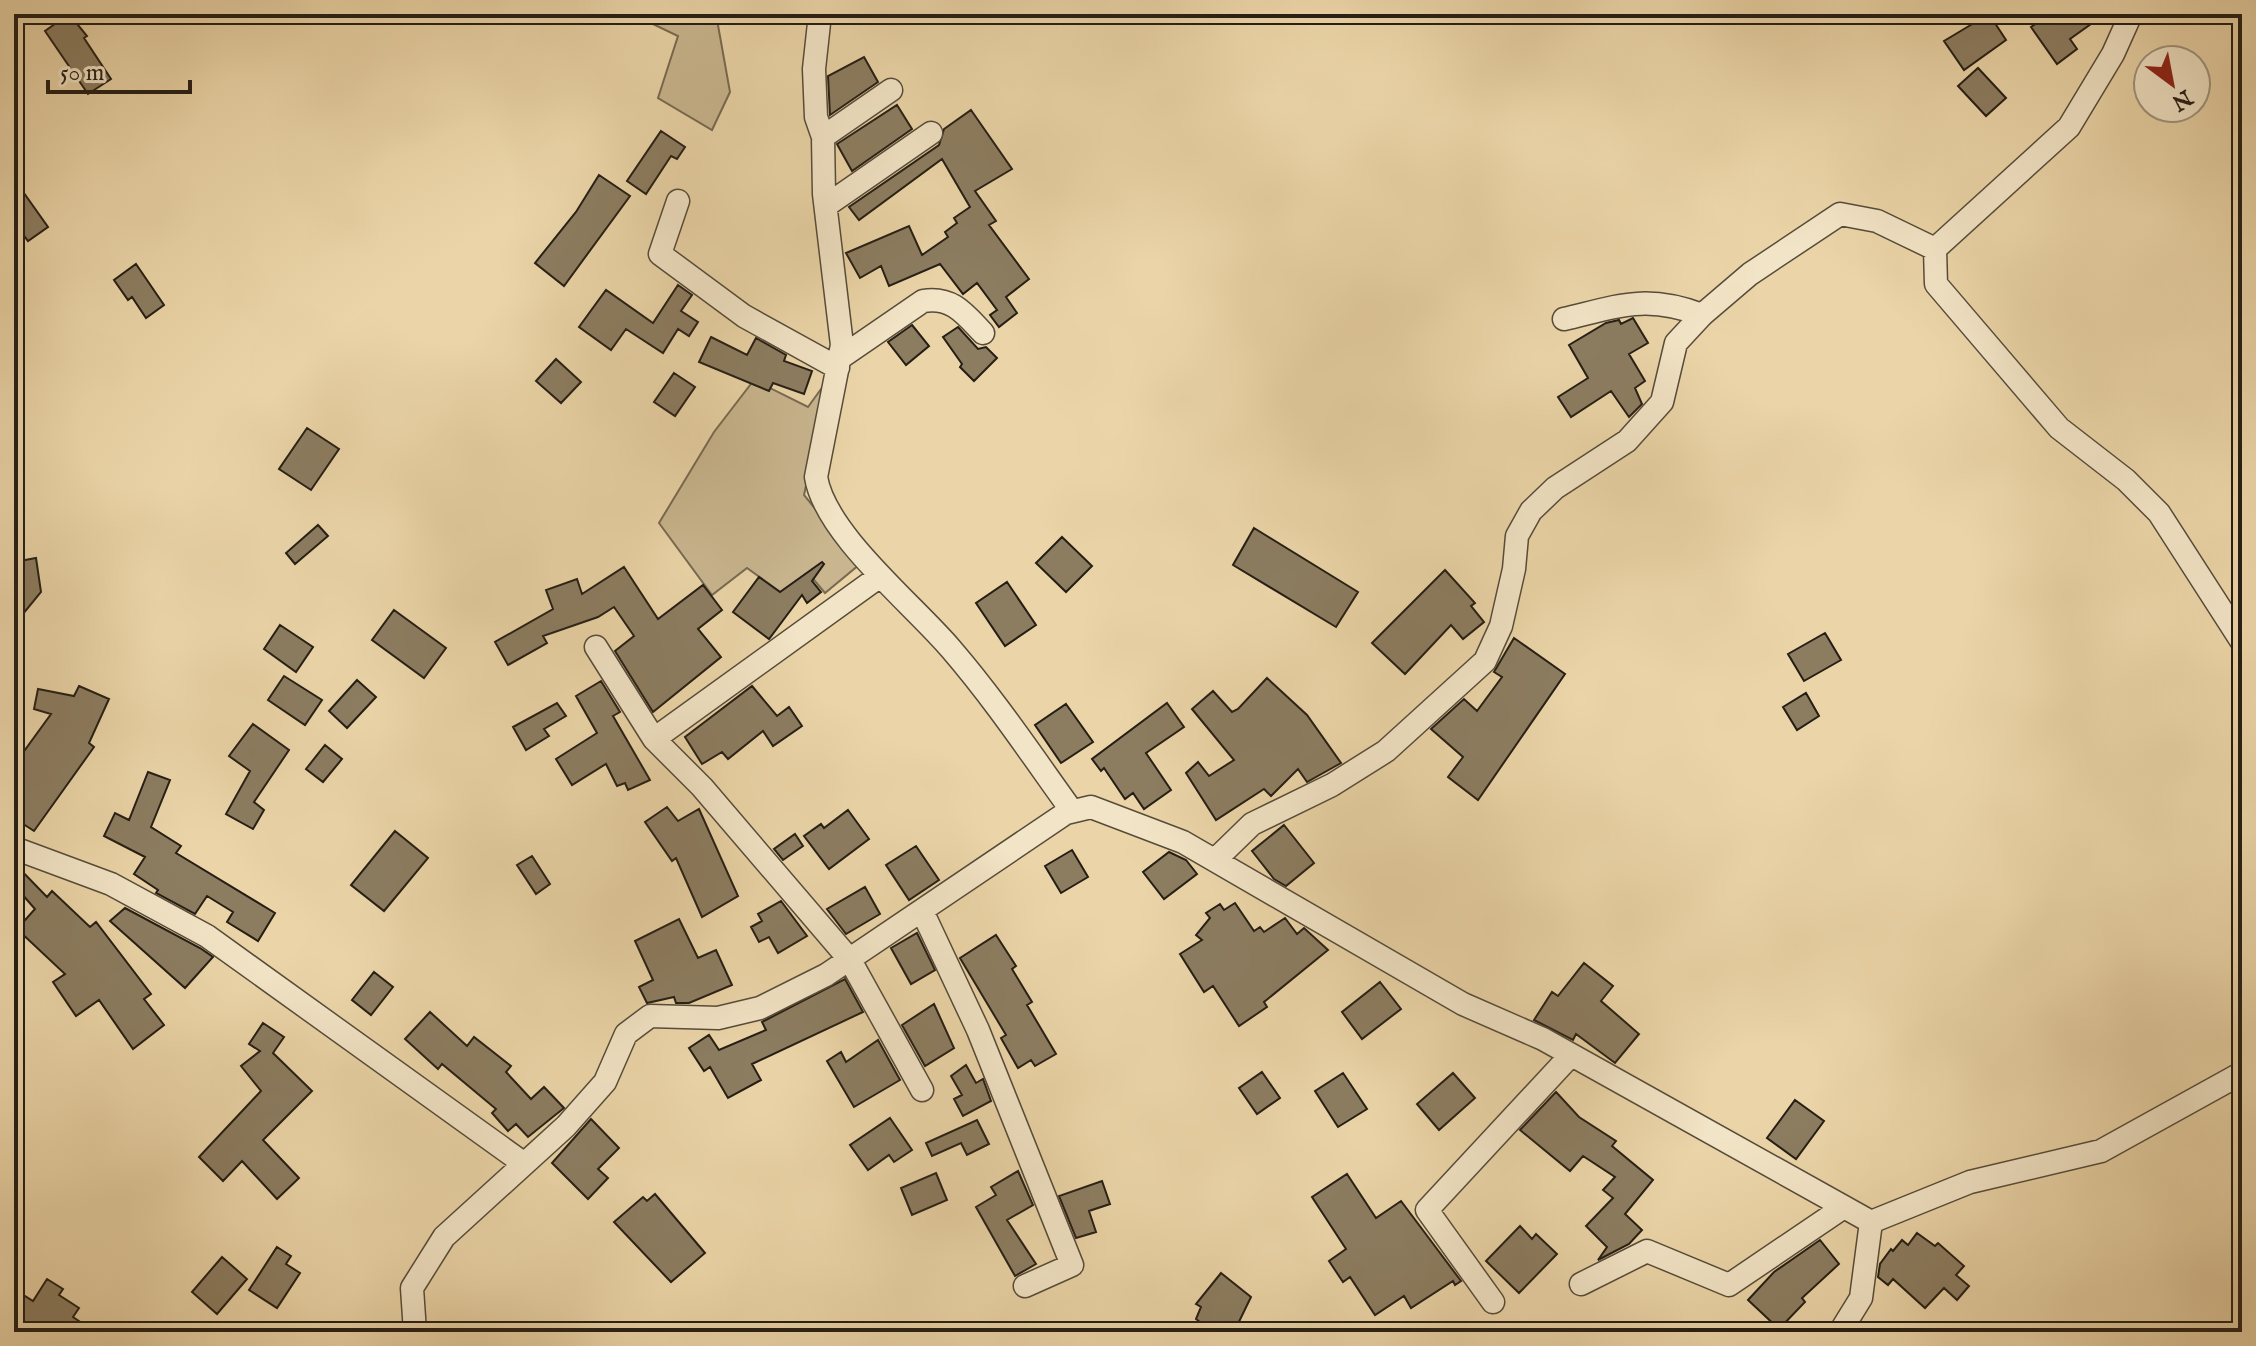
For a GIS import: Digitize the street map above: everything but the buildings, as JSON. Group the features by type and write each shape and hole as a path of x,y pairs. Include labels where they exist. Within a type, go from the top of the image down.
{"street":[{"path":"820,14 814,69 816,117 823,137 842,345 816,477 819,496 880,576 951,648 1072,811"},
{"path":"2131,14 2113,54 2069,127 1935,249 1936,284 2059,428 2126,480 2159,513 2242,642"},
{"path":"823,137 891,90"},
{"path":"827,205 931,133"},
{"path":"678,201 660,254 744,316 839,363"},
{"path":"1215,860 1252,824 1332,785 1386,751 1485,661 1501,626 1514,569 1517,536 1531,511 1555,488 1627,441 1662,402 1676,343 1702,315 1750,274 1840,214 1877,221 1935,249"},
{"path":"839,363 923,301 934,299 957,305 983,333"},
{"path":"1564,319 1634,302 1671,303 1702,315"},
{"path":"654,739 880,576"},
{"path":"596,647 654,739 702,787 850,960 922,1090"},
{"path":"415,1332 412,1288 444,1237 566,1126 605,1082 626,1034 650,1016 718,1018 760,1008 850,960 1072,811 1091,807 1183,842 1463,1004 1571,1055 1871,1222"},
{"path":"14,848 111,884 207,936 523,1163"},
{"path":"923,913 978,1030 1072,1265 1025,1286"},
{"path":"1493,1302 1427,1210 1571,1055"},
{"path":"1871,1222 1970,1182 2101,1151 2242,1073"},
{"path":"1581,1284 1647,1251 1729,1285 1844,1207"},
{"path":"1840,1332 1861,1298 1871,1222"}],"shaded area":[{"path":"632,14 716,14 730,92 712,130 658,98 678,36"},
{"path":"829,378 804,495 860,564 825,593 810,575 783,594 747,568 712,595 659,523 714,432 754,380 808,407"}]}
